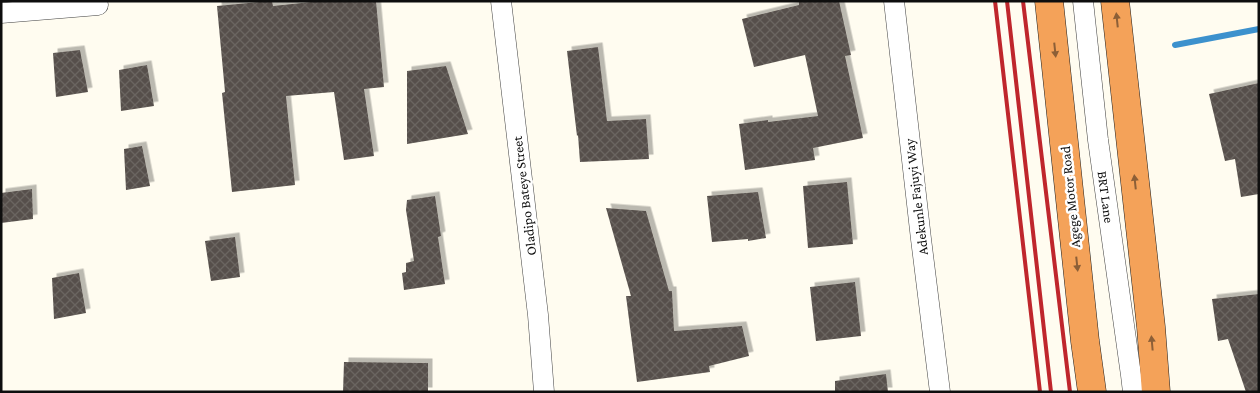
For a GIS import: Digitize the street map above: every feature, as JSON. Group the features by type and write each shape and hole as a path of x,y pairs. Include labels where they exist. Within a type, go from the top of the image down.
{"highway":[{"name":"Agege Motor Road","path":"1050,1 1092,392"},
{"path":"1115,1 1150,317 1156,392"}],"street":[{"name":"Oladipo Bateye Street","path":"501,1 538,315 544,392"},
{"name":"Adekunle Fajuyi Way","path":"894,1 940,392"},
{"name":"BRT Lane","path":"1083,1 1098,140 1133,392"},
{"path":"1,13 98,5"}],"building":[{"path":"272,1 273,6 321,1 376,1 384,87 364,89 374,156 344,160 334,92 286,96 295,185 232,192 222,93 225,92 217,6"},
{"path":"799,1 839,1 851,55 845,56 863,138 813,148 815,160 745,170 739,124 818,116 805,55 754,67 742,19 799,5"},
{"path":"598,47 607,121 646,119 649,159 580,162 567,51"},
{"path":"80,50 88,92 56,97 53,53"},
{"path":"147,65 154,106 121,111 119,70"},
{"path":"446,66 468,134 407,144 407,71"},
{"path":"1259,83 1259,194 1241,197 1235,159 1225,161 1209,94"},
{"path":"142,146 150,186 126,190 124,149"},
{"path":"847,182 853,244 808,248 803,186"},
{"path":"32,189 33,219 1,223 1,193"},
{"path":"758,192 766,238 748,241 748,239 712,242 707,196"},
{"path":"435,196 441,236 438,237 445,284 404,290 402,273 406,272 406,263 414,261 406,210 407,200"},
{"path":"606,208 646,211 669,291 672,291 674,331 742,326 749,356 709,366 710,372 637,382 626,296 631,296"},
{"path":"235,237 240,277 211,281 205,241"},
{"path":"79,273 86,313 54,319 52,278"},
{"path":"855,282 861,336 816,341 810,287"},
{"path":"1259,294 1259,392 1246,392 1228,339 1218,341 1212,299"},
{"path":"344,362 428,363 428,392 343,392"},
{"path":"886,374 888,392 835,392 835,381"}],"waterway":[{"path":"1175,45 1259,29"}],"railway":[{"path":"995,1 1040,392"},
{"path":"1007,1 1051,392"},
{"path":"1023,1 1070,392"}]}
